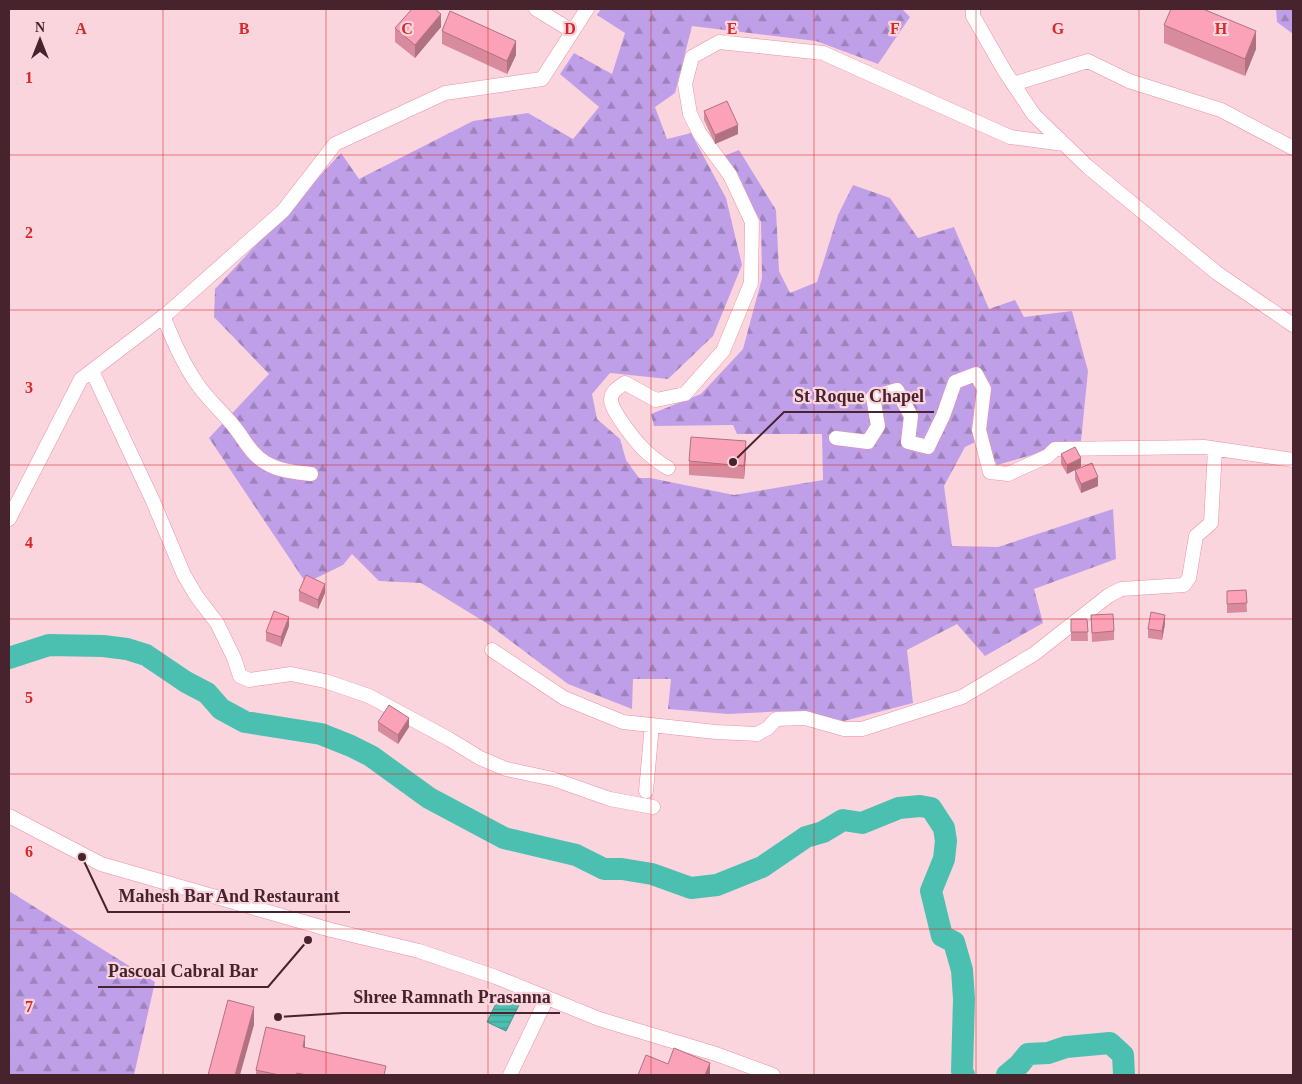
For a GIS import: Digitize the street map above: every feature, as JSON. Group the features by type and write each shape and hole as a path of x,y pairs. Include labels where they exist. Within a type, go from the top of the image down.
{"street":[{"path":"536,9 572,31"},
{"path":"9,519 81,379 163,316 283,211 335,144 445,93 542,79 587,9"},
{"path":"973,9 973,16 1013,84 1034,115 1088,167 1133,202 1217,273 1293,326"},
{"path":"668,468 656,461 635,442 613,408 611,398 614,390 625,383 656,400 684,394 724,351 751,283 752,222 730,175 700,134 690,114 684,84 692,57 719,42 823,53 1010,137 1064,144"},
{"path":"1013,84 1088,61 1129,81 1221,110 1293,148"},
{"path":"163,316 179,354 198,385 236,429 243,442 256,456 276,468 311,474"},
{"path":"92,370 152,499 184,575 197,597 217,623 234,658 240,676 249,680 291,674 325,681 369,696 480,758 506,769 553,780 610,799 653,807"},
{"path":"836,438 868,442 878,426 873,397 897,390 911,416 908,442 928,447 943,416 955,382 976,374 984,389 979,430 990,472 1008,474 1048,456 1055,449 1194,447 1293,460"},
{"path":"492,650 564,698 623,722 716,732 757,734 768,728 776,720 805,718 844,729 862,729 962,697 1034,654 1108,596 1120,589 1184,585 1189,578 1196,536 1211,523 1215,449"},
{"path":"646,791 652,725"},
{"path":"9,816 101,864 331,930 419,952 496,977 599,1019 716,1054 773,1075"},
{"path":"510,1075 547,998"}],"green space":[{"path":"601,9 902,9 910,17 878,64 816,41 692,26 675,93 655,107 667,139 691,133 726,198 742,265 713,336 668,379 610,373 592,394 597,419 620,439 626,460 639,478 650,478 734,495 823,480 822,434 737,434 733,425 654,426 651,414 701,394 743,349 762,278 761,222 724,156 739,150 776,210 779,271 790,293 817,282 838,215 853,185 890,198 918,238 954,227 989,309 1015,300 1024,317 1072,311 1088,371 1081,441 997,465 984,438 965,447 944,486 952,546 998,547 1113,509 1116,559 1034,589 1043,623 985,656 957,624 907,650 913,703 844,721 786,711 728,714 668,709 671,679 633,679 632,709 568,684 488,624 421,583 379,581 352,554 343,565 306,583 209,438 269,374 214,317 215,289 341,153 359,179 473,121 528,113 573,139 599,107 560,74 574,53 612,74 625,33 597,15"},
{"path":"1276,9 1293,9 1293,34 1277,22"},
{"path":"9,891 155,982 134,1075 9,1075"}],"shaded area":[{"path":"500,995 519,1005 506,1031 487,1022"}],"building":[{"path":"412,9 435,9 441,14 415,45 395,28"},
{"path":"1171,9 1203,9 1256,31 1245,59 1164,25"},
{"path":"450,11 516,41 507,61 442,31"},
{"path":"727,101 738,125 715,135 704,111"},
{"path":"691,437 746,441 744,466 689,461"},
{"path":"1075,447 1081,458 1067,465 1061,454"},
{"path":"1092,463 1098,477 1081,484 1075,470"},
{"path":"306,575 325,584 318,600 299,591"},
{"path":"1246,590 1247,603 1227,604 1227,591"},
{"path":"274,611 289,617 281,637 266,632"},
{"path":"1151,612 1165,615 1162,631 1148,629"},
{"path":"1113,614 1114,631 1092,633 1091,615"},
{"path":"1071,619 1087,619 1088,632 1071,632"},
{"path":"389,705 409,718 398,735 378,722"},
{"path":"228,1000 254,1007 235,1075 208,1075"},
{"path":"266,1027 305,1036 303,1047 386,1066 384,1075 307,1075 297,1073 296,1075 279,1075 256,1070"},
{"path":"674,1048 710,1063 705,1075 638,1075 646,1055 668,1064"}],"waterway":[{"path":"9,658 49,645 103,646 127,649 146,655 186,682 207,693 221,709 245,722 321,734 351,746 371,756 429,798 504,838 576,855 604,869 622,869 652,874 691,888 717,885 762,867 806,837 823,832 843,820 862,823 899,808 920,806 931,808 944,828 946,841 944,859 931,891 942,936 954,942 962,970 964,999 962,1071 964,1075"},
{"path":"1007,1075 1028,1054 1048,1053 1066,1047 1110,1043 1123,1055 1124,1075"}],"place":[{"name":"St Roque Chapel","path":"733,462"},
{"name":"Mahesh Bar And Restaurant","path":"82,857"},
{"name":"Pascoal Cabral Bar","path":"308,940"},
{"name":"Shree Ramnath Prasanna","path":"278,1017"}]}
